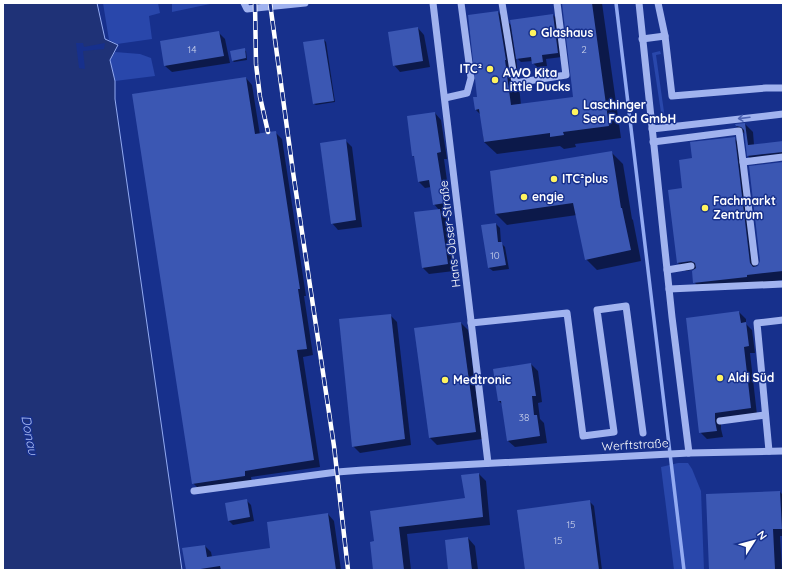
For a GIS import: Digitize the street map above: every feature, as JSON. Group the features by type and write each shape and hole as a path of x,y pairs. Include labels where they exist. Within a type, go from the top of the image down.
{"street":[{"path":"244,3 247,9 305,3"},
{"name":"Hans-Obser-Straße","path":"434,3 488,463"},
{"path":"445,98 467,93 470,78 461,3"},
{"path":"502,3 515,82 566,75 557,3"},
{"path":"639,3 687,453"},
{"path":"658,3 672,96 766,88 783,88"},
{"path":"642,39 664,36"},
{"path":"652,129 783,114"},
{"path":"653,142 739,131 755,262"},
{"path":"743,162 783,157"},
{"path":"667,270 691,266"},
{"path":"669,289 783,284"},
{"path":"472,323 567,313 583,436 614,432 597,310 626,306 643,433"},
{"path":"768,451 757,323 783,320"},
{"path":"720,421 765,415"},
{"name":"Werftstraße","path":"194,491 337,472 660,454 783,451"}],"shaded area":[{"path":"103,3 158,3 160,13 149,16 152,39 117,44 109,40"},
{"path":"172,3 210,3 210,4 172,12"},
{"path":"660,51 661,54 656,55 665,119 662,119 652,53"},
{"path":"115,52 140,54 151,58 155,76 115,81 110,60"},
{"path":"678,463 688,463 701,491 704,570 674,570 661,467"}],"water":[{"name":"Donau","path":"3,3 97,3 105,39 118,45 110,60 115,81 115,99 182,570 3,570"}],"pier":[{"path":"76,43 83,43 84,47 105,43 104,49 83,51 85,69 79,68"}],"building":[{"name":"ITC²","path":"562,3 592,3 609,126 563,132 564,135 550,137 550,133 484,142 479,109 475,110 473,97 477,97 468,15 498,11 506,60 511,105 573,97"},
{"name":"Glashaus","path":"553,14 558,53 542,55 543,62 532,64 531,57 516,59 510,20"},
{"path":"418,27 423,61 393,66 388,32"},
{"path":"219,31 224,56 164,66 160,41"},
{"path":"324,39 334,101 313,104 303,42"},
{"path":"245,48 246,58 232,61 230,51"},
{"path":"246,77 255,134 276,131 300,289 298,289 307,349 297,350 314,460 245,471 245,476 192,484 132,94"},
{"path":"435,112 441,152 437,153 445,203 433,205 429,180 418,182 414,156 412,156 407,116"},
{"path":"745,123 748,145 783,141 783,152 747,156 744,130 735,124"},
{"name":"Fachmarkt Zentrum","path":"735,137 750,263 753,267 758,266 760,261 749,166 783,162 783,271 693,283 692,271 696,268 695,263 691,261 677,263 668,190 682,188 679,160 692,158 690,142"},
{"path":"346,139 356,220 331,224 320,143"},
{"name":"ITC²plus","path":"612,151 621,208 631,250 585,260 573,203 495,214 490,171"},
{"path":"440,209 448,264 422,268 414,212"},
{"path":"496,223 498,242 502,242 506,265 488,268 481,225"},
{"name":"Aldi Süd","path":"739,311 741,323 746,322 749,346 744,347 751,408 715,413 717,431 699,433 686,318"},
{"path":"391,314 405,439 352,447 339,319"},
{"name":"Medtronic","path":"461,322 476,432 429,438 414,328"},
{"path":"531,363 536,396 532,396 534,415 537,415 540,436 507,441 501,401 498,401 493,369"},
{"path":"479,473 483,517 399,527 404,570 373,570 370,542 374,541 370,511 465,498 461,475"},
{"path":"780,491 782,529 773,529 775,569 709,570 706,494"},
{"path":"247,499 250,517 228,521 225,503"},
{"path":"590,500 599,570 525,570 517,510"},
{"path":"328,513 336,570 221,570 220,566 186,570 182,548 205,545 207,557 270,548 267,522"},
{"path":"468,537 472,570 448,570 445,540"}],"waterway":[{"path":"616,3 684,570"}],"railway":[{"path":"255,3 256,64 260,97 268,132"},
{"path":"270,3 293,172 334,446 348,570"}],"place":[{"name":"Glashaus","path":"533,33"},
{"name":"ITC²","path":"490,69"},
{"name":"AWO Kita Little Ducks","path":"495,80"},
{"name":"Laschinger Sea Food GmbH","path":"575,112"},
{"name":"ITC²plus","path":"554,179"},
{"name":"engie","path":"524,197"},
{"name":"Fachmarkt Zentrum","path":"705,208"},
{"name":"Aldi Süd","path":"720,378"},
{"name":"Medtronic","path":"445,380"}]}
